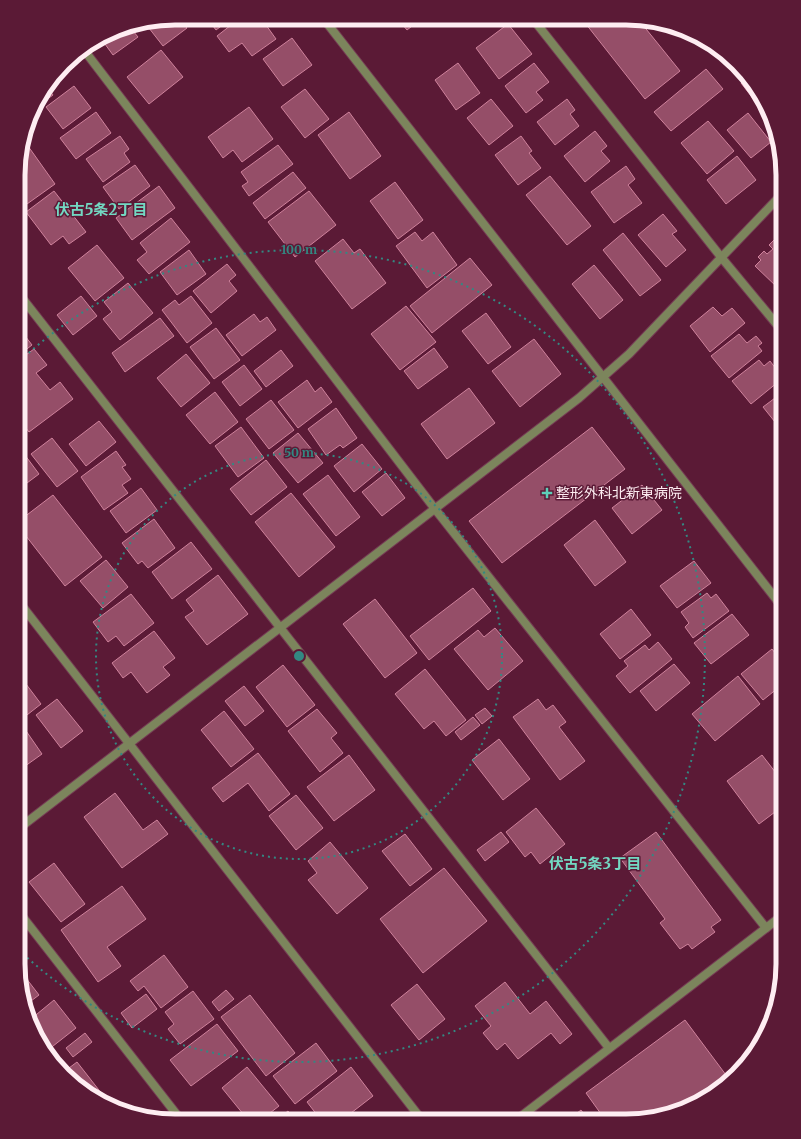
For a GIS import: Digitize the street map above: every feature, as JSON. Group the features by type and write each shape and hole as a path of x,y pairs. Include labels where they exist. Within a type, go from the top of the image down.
{"street":[{"path":"328,25 776,599"},
{"path":"538,25 721,257 776,324"},
{"path":"87,54 435,509 766,928"},
{"path":"25,824 579,398 629,354 776,200"},
{"path":"25,302 609,1048"},
{"path":"25,610 417,1114"},
{"path":"25,920 176,1114"},
{"path":"524,1114 776,920"}],"building":[{"path":"165,25 185,25 187,28 163,46 149,27"},
{"path":"212,25 223,25 216,30"},
{"path":"231,25 266,25 276,39 252,56 242,43 229,52 217,36"},
{"path":"403,25 413,25 407,30"},
{"path":"507,25 509,25 532,54 499,79 476,48"},
{"path":"587,25 644,26 680,71 645,99"},
{"path":"133,31 138,37 113,55 104,43"},
{"path":"292,38 312,65 283,86 263,59"},
{"path":"161,50 183,77 149,104 127,77"},
{"path":"458,63 480,93 456,110 435,80"},
{"path":"534,63 549,82 536,92 543,100 526,113 505,86"},
{"path":"706,69 723,89 671,131 654,112"},
{"path":"743,82 761,109 741,83"},
{"path":"74,86 91,108 63,129 46,107"},
{"path":"305,89 329,119 305,138 281,107"},
{"path":"50,92 53,95 44,101"},
{"path":"491,99 513,126 489,145 467,118"},
{"path":"567,99 575,110 570,114 579,126 555,145 537,122"},
{"path":"249,107 273,139 242,162 233,150 223,158 208,137"},
{"path":"96,112 111,133 76,159 60,138"},
{"path":"349,112 381,156 350,179 318,135"},
{"path":"748,113 771,142 751,158 727,130"},
{"path":"708,121 734,151 707,174 681,143"},
{"path":"595,131 607,146 601,151 610,161 585,182 564,156"},
{"path":"120,136 129,149 124,153 130,162 103,182 86,159"},
{"path":"521,136 532,151 529,153 541,168 518,185 495,155"},
{"path":"278,145 293,164 249,196 242,186 248,182 241,172"},
{"path":"28,146 55,184 27,204 25,202 25,165"},
{"path":"737,156 756,180 726,204 707,180"},
{"path":"135,165 150,186 119,209 103,187"},
{"path":"626,166 635,179 628,185 642,203 614,223 591,192"},
{"path":"293,172 306,188 265,219 253,203"},
{"path":"550,176 591,226 567,245 526,195"},
{"path":"395,182 423,220 398,239 370,201"},
{"path":"159,186 175,208 132,240 116,218"},
{"path":"54,191 86,232 69,244 63,236 51,245 26,212"},
{"path":"309,191 336,225 295,257 268,222"},
{"path":"663,214 677,231 672,234 686,250 666,267 638,235"},
{"path":"171,218 190,242 149,274 137,260 147,252 140,243"},
{"path":"415,232 422,241 433,232 457,265 427,288 396,246"},
{"path":"623,233 661,280 640,296 603,250"},
{"path":"776,238 776,286 755,266 761,260 758,257 764,251 767,254 773,249 769,245"},
{"path":"343,239 354,253 360,249 386,283 352,309 315,261"},
{"path":"97,245 124,278 95,301 68,268"},
{"path":"189,250 206,274 177,295 160,272"},
{"path":"470,258 492,285 432,333 410,306"},
{"path":"227,264 236,275 229,281 237,291 211,313 193,291"},
{"path":"594,265 623,300 600,319 572,284"},
{"path":"128,283 153,313 120,340 103,319 112,312 104,302"},
{"path":"81,296 97,316 73,335 57,315"},
{"path":"191,296 212,323 187,343 162,310 175,300 179,305"},
{"path":"406,306 436,342 400,370 371,334"},
{"path":"713,307 722,316 732,308 745,323 710,352 690,326"},
{"path":"486,313 511,347 488,364 462,331"},
{"path":"254,314 260,322 267,317 276,330 242,356 226,335"},
{"path":"160,318 174,336 125,372 112,353"},
{"path":"216,328 240,360 214,379 190,347"},
{"path":"739,334 747,343 756,336 762,343 758,346 762,351 729,378 711,356"},
{"path":"25,336 32,345 25,350"},
{"path":"534,339 561,374 520,407 492,371"},
{"path":"434,348 448,367 418,389 404,371"},
{"path":"34,349 47,365 36,373 50,390 60,382 73,399 29,432 25,427 25,356"},
{"path":"281,350 293,366 266,387 254,371"},
{"path":"186,354 210,383 181,407 157,378"},
{"path":"759,360 764,366 770,361 776,369 776,384 751,404 732,381"},
{"path":"244,365 262,389 240,406 222,382"},
{"path":"307,380 315,392 321,387 332,402 298,428 278,402"},
{"path":"469,388 495,423 447,459 421,424"},
{"path":"215,392 238,422 210,444 186,415"},
{"path":"776,397 776,423 763,407"},
{"path":"271,400 294,430 269,449 246,419"},
{"path":"336,408 357,438 343,448 340,445 326,455 308,429"},
{"path":"99,421 116,442 86,466 69,444"},
{"path":"241,427 264,458 238,477 215,446"},
{"path":"592,427 625,469 502,563 469,521"},
{"path":"298,433 323,463 298,483 273,453"},
{"path":"52,438 78,471 57,487 31,454"},
{"path":"362,444 382,469 354,492 334,466"},
{"path":"116,451 126,465 122,467 131,479 122,485 128,493 104,510 81,477"},
{"path":"25,455 39,474 25,484"},
{"path":"266,460 287,487 251,515 230,489"},
{"path":"386,473 405,498 382,516 362,492"},
{"path":"328,475 360,517 336,536 303,494"},
{"path":"642,485 662,510 632,534 612,508"},
{"path":"141,488 157,510 126,533 110,511"},
{"path":"291,493 335,547 299,577 255,522"},
{"path":"53,495 102,557 65,586 25,535 25,516"},
{"path":"154,519 175,548 148,568 142,561 138,564 122,543"},
{"path":"595,520 626,562 595,586 564,545"},
{"path":"191,542 212,569 172,599 152,572"},
{"path":"106,560 128,587 103,608 80,581"},
{"path":"694,561 711,583 677,608 660,586"},
{"path":"218,575 248,614 207,645 185,617 194,611 186,600"},
{"path":"473,588 491,611 429,660 410,636"},
{"path":"707,593 711,598 716,594 729,611 693,638 685,627 689,623 681,612"},
{"path":"131,594 154,623 124,646 116,636 108,642 93,622"},
{"path":"375,599 417,653 385,678 343,624"},
{"path":"631,609 651,635 620,659 600,634"},
{"path":"732,614 749,635 711,664 694,643"},
{"path":"495,628 523,661 488,690 454,649 478,630 484,637"},
{"path":"154,631 175,658 163,667 170,675 147,693 131,672 123,678 112,663"},
{"path":"658,642 672,659 630,693 616,676 628,666 624,661 645,645 649,650"},
{"path":"772,649 776,654 776,690 763,700 741,674"},
{"path":"674,664 690,683 656,711 640,691"},
{"path":"283,665 315,705 287,727 256,687"},
{"path":"425,669 466,720 446,736 434,721 424,729 395,694"},
{"path":"738,676 760,704 715,741 692,714"},
{"path":"25,683 41,704 25,717"},
{"path":"244,686 264,711 245,726 225,701"},
{"path":"57,699 83,731 61,748 36,715"},
{"path":"538,699 546,710 553,705 566,722 559,727 585,761 560,780 513,717"},
{"path":"485,708 492,716 482,724 475,715"},
{"path":"317,709 337,733 331,738 343,753 320,772 288,731"},
{"path":"224,711 254,749 231,767 201,730"},
{"path":"473,717 480,725 461,740 455,732"},
{"path":"25,729 42,754 25,766"},
{"path":"499,739 530,779 503,800 472,760"},
{"path":"258,753 290,794 269,811 248,783 223,802 212,788"},
{"path":"349,755 375,790 334,821 307,787"},
{"path":"762,755 776,773 776,811 759,824 727,781"},
{"path":"115,793 143,830 157,820 168,834 122,868 84,817"},
{"path":"296,795 323,828 296,850 269,816"},
{"path":"536,808 565,844 540,864 531,852 525,857 506,832"},
{"path":"501,832 509,842 485,861 477,850"},
{"path":"656,832 721,920 711,927 715,932 692,949 688,944 680,949 660,923 665,919 620,858"},
{"path":"405,834 432,869 410,886 382,851"},
{"path":"330,842 368,888 337,914 308,880 317,873 308,861"},
{"path":"54,863 85,904 61,922 29,882"},
{"path":"444,868 487,921 423,973 380,919"},
{"path":"122,886 146,919 107,947 121,966 98,982 61,930"},
{"path":"164,955 188,987 161,1008 144,986 138,991 130,981"},
{"path":"25,977 39,995 30,1002"},
{"path":"505,982 530,1014 546,1001 572,1034 560,1044 551,1033 518,1059 505,1043 497,1050 483,1033 491,1026 475,1006"},
{"path":"417,984 445,1019 419,1040 391,1005"},
{"path":"226,990 234,999 219,1011 212,1002"},
{"path":"193,991 214,1019 180,1044 168,1029 174,1024 165,1012"},
{"path":"146,994 157,1009 132,1028 121,1013"},
{"path":"250,995 295,1053 266,1076 221,1017"},
{"path":"54,1000 76,1028 51,1048 40,1030 34,1016"},
{"path":"685,1020 726,1075 708,1090 692,1099 665,1109 645,1113 601,1114 586,1093"},
{"path":"217,1024 238,1051 191,1086 170,1060"},
{"path":"85,1033 92,1042 73,1057 66,1048"},
{"path":"316,1043 337,1071 295,1104 273,1076"},
{"path":"77,1062 104,1096 76,1077 68,1069"},
{"path":"247,1067 279,1106 269,1114 243,1114 222,1088"},
{"path":"351,1067 373,1096 350,1114 316,1114 307,1102"},
{"path":"581,1110 584,1114 576,1114"}],"place":[{"name":"整形外科北新東病院","path":"547,493"}],"district":[{"name":"伏古5条2丁目","path":"101,209"},
{"name":"伏古5条3丁目","path":"595,863"}]}
